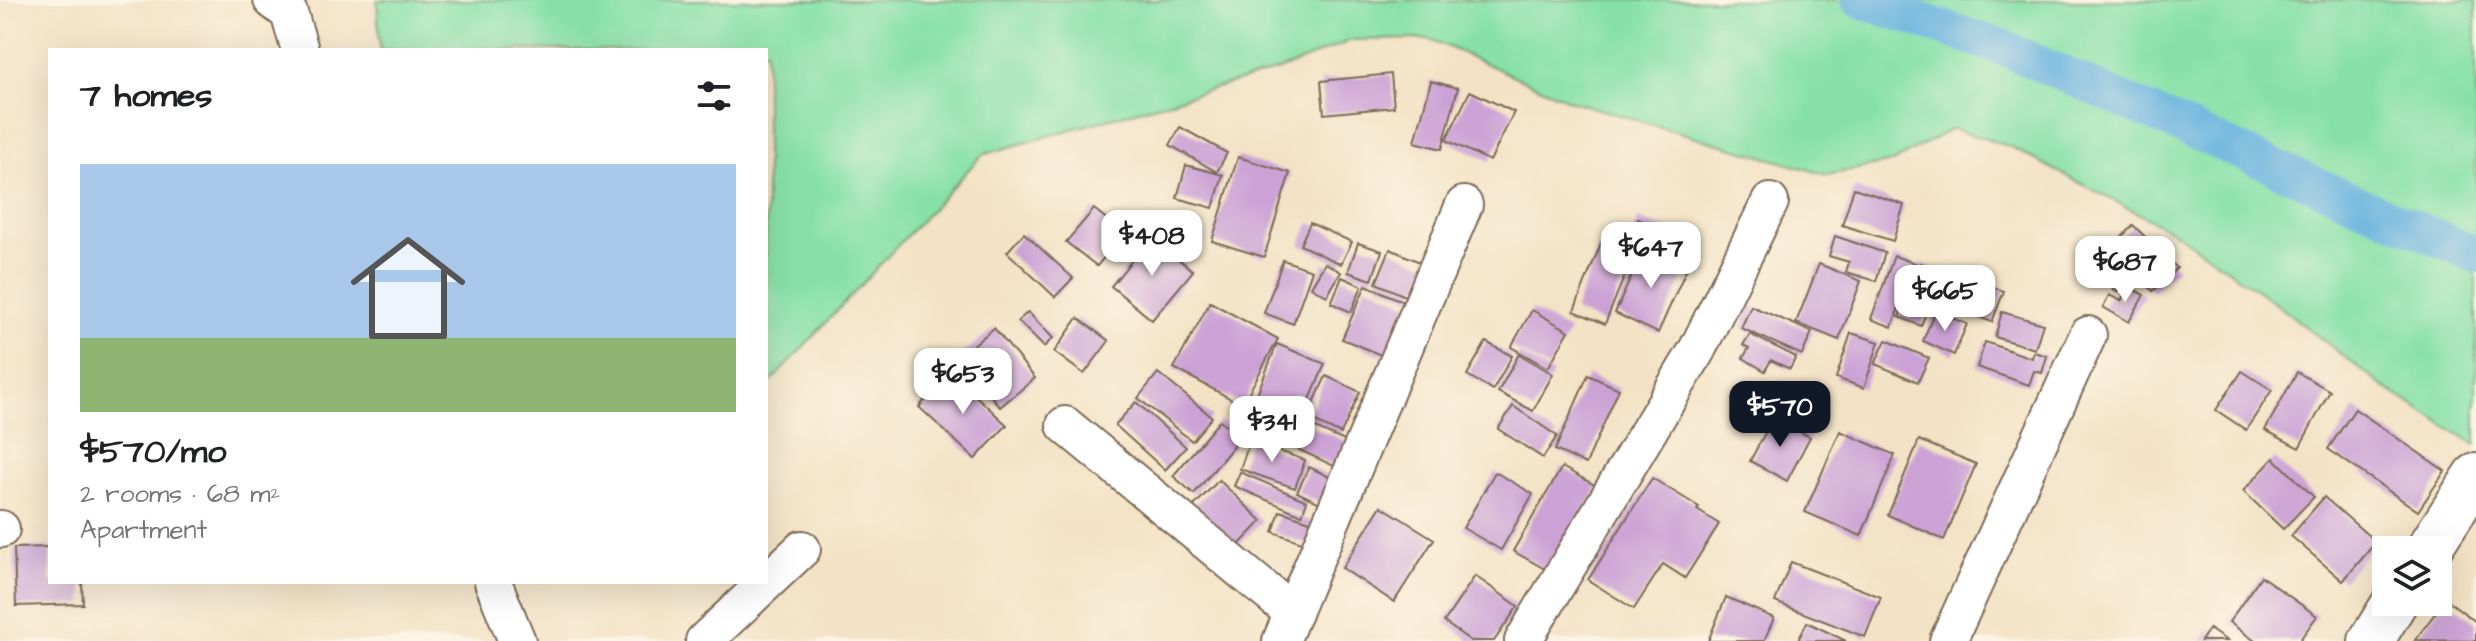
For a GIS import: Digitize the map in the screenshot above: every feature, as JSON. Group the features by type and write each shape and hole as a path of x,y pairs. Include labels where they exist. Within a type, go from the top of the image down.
{"street":[{"path":"272,0 289,13 299,48"},
{"path":"1523,641 1697,350 1770,202"},
{"path":"1065,425 1287,627 1464,205"},
{"path":"1948,641 2088,335"},
{"path":"2437,536 2476,476"},
{"path":"768,581 802,549"},
{"path":"494,584 517,641"},
{"path":"704,641 765,584"},
{"path":"2371,641 2386,616"}],"green space":[{"path":"377,0 2476,0 2476,445 2381,385 2279,306 2176,233 2009,146 1952,129 1892,162 1827,175 1571,101 1430,39 1352,40 1279,70 982,155 768,385 768,48 380,48"}],"building":[{"path":"1391,74 1394,107 1324,114 1321,81"},
{"path":"1431,81 1458,88 1442,149 1415,142"},
{"path":"1470,91 1514,112 1490,161 1446,140"},
{"path":"1180,127 1227,153 1217,172 1170,145"},
{"path":"1238,157 1290,173 1264,257 1212,241"},
{"path":"1186,165 1223,175 1213,208 1177,198"},
{"path":"1854,188 1904,205 1893,241 1842,225"},
{"path":"1094,209 1124,233 1097,266 1066,242"},
{"path":"1638,219 1675,232 1668,253 1630,240"},
{"path":"1310,223 1352,242 1341,264 1300,245"},
{"path":"2133,225 2177,268 2153,291 2136,274 2117,292 2095,269 2113,252 2110,249"},
{"path":"1024,233 1073,278 1055,297 1007,252"},
{"path":"1835,236 1885,253 1876,281 1846,272 1849,262 1829,256"},
{"path":"1151,237 1193,271 1152,320 1111,286"},
{"path":"1358,243 1382,251 1372,280 1348,272"},
{"path":"1601,243 1633,255 1605,324 1574,311"},
{"path":"1644,248 1687,268 1658,333 1615,313"},
{"path":"1390,249 1427,265 1412,299 1376,283"},
{"path":"1894,256 1915,263 1892,327 1871,319"},
{"path":"1283,260 1312,270 1293,324 1264,313"},
{"path":"1325,263 1341,272 1327,296 1311,287"},
{"path":"1920,263 1942,272 1921,326 1899,317"},
{"path":"1819,264 1861,281 1839,340 1796,323"},
{"path":"1951,271 2004,291 1992,322 1939,303"},
{"path":"1342,277 1362,286 1351,312 1331,303"},
{"path":"1366,285 1409,304 1386,357 1342,339"},
{"path":"2129,287 2144,295 2129,322 2103,307 2109,295 2121,301"},
{"path":"1210,302 1278,339 1242,405 1174,368"},
{"path":"1751,306 1812,332 1802,355 1741,328"},
{"path":"1532,310 1569,331 1548,368 1511,347"},
{"path":"1935,311 1967,324 1954,355 1923,341"},
{"path":"1028,312 1053,338 1044,347 1018,321"},
{"path":"2002,312 2043,324 2035,349 1995,337"},
{"path":"1078,318 1109,341 1084,374 1054,352"},
{"path":"994,328 1035,378 1000,407 959,357"},
{"path":"1851,333 1879,342 1864,388 1836,378"},
{"path":"1750,334 1796,357 1790,369 1771,360 1765,371 1743,358 1749,348 1743,345"},
{"path":"1886,340 1929,358 1918,382 1875,364"},
{"path":"1486,342 1512,356 1493,390 1467,375"},
{"path":"1985,342 2032,358 2034,352 2047,356 2042,373 2034,371 2029,385 1977,367"},
{"path":"1277,344 1325,364 1292,443 1245,424"},
{"path":"1519,354 1553,374 1533,411 1498,392"},
{"path":"2242,371 2272,390 2246,430 2216,410"},
{"path":"950,372 1007,425 975,459 919,407"},
{"path":"2297,372 2330,391 2299,448 2265,430"},
{"path":"1158,373 1212,417 1192,441 1138,398"},
{"path":"1588,375 1619,389 1586,464 1555,450"},
{"path":"1326,376 1360,392 1341,434 1307,418"},
{"path":"1136,402 1186,447 1165,470 1115,425"},
{"path":"1513,406 1557,436 1543,458 1498,429"},
{"path":"2355,409 2445,471 2418,511 2328,449"},
{"path":"1773,418 1810,437 1787,481 1750,461"},
{"path":"1220,420 1240,438 1194,494 1173,476"},
{"path":"1304,423 1347,442 1336,467 1293,447"},
{"path":"1840,431 1895,455 1861,536 1805,512"},
{"path":"1919,440 1976,464 1944,540 1888,515"},
{"path":"1250,441 1305,460 1295,488 1240,469"},
{"path":"2274,458 2314,497 2283,529 2243,491"},
{"path":"1309,467 1334,479 1322,504 1297,492"},
{"path":"1562,467 1598,487 1550,572 1513,551"},
{"path":"1240,472 1307,501 1302,515 1234,486"},
{"path":"1495,472 1533,494 1501,550 1463,528"},
{"path":"1652,478 1699,507 1697,510 1719,524 1685,578 1663,564 1634,609 1588,580"},
{"path":"1219,480 1262,521 1233,551 1190,510"},
{"path":"2324,497 2372,539 2372,547 2343,581 2291,536"},
{"path":"1381,506 1434,539 1394,602 1342,568"},
{"path":"1280,511 1316,523 1310,545 1273,532"},
{"path":"48,547 48,584 82,584 83,604 16,606 14,548"},
{"path":"1791,562 1881,597 1865,637 1775,602"},
{"path":"1475,576 1518,606 1494,641 1471,641 1444,622"},
{"path":"2261,576 2317,616 2299,641 2255,641 2229,622"},
{"path":"1726,597 1774,618 1764,641 1708,641"},
{"path":"2452,604 2476,622 2476,641 2415,640 2433,616 2452,616"},
{"path":"1807,622 1846,641 1798,641"},
{"path":"2209,629 2227,641 2201,641"}],"waterway":[{"path":"1859,0 2001,47 2476,255"}]}
